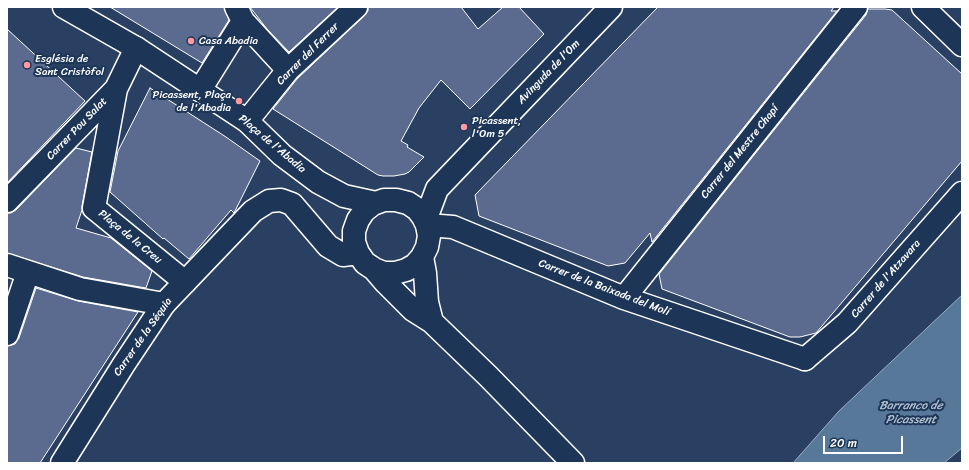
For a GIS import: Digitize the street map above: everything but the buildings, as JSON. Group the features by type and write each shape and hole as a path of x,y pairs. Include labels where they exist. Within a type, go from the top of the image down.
{"street":[{"name":"Plaça de l'Abadia","path":"64,7 136,48 246,121 282,156 318,182 344,196 376,203"},
{"name":"Carrer del Ferrer","path":"246,121 288,70 356,7"},
{"name":"Avinguda de l'Om","path":"426,223 437,189 611,7"},
{"name":"Carrer del Mestre Chapí","path":"624,298 856,7"},
{"path":"923,7 962,45"},
{"path":"200,90 239,14 288,70"},
{"name":"Carrer Pou Salat","path":"7,201 116,89 136,48"},
{"name":"Plaça de la Creu","path":"116,89 94,208 185,282"},
{"name":"Avinguda de l'Om","path":"402,201 437,189"},
{"name":"Carrer de l'Atzavara","path":"805,359 848,323 962,193"},
{"name":"Plaça de l'Abadia","path":"344,196 359,218"},
{"name":"Carrer de la Séquia","path":"62,463 124,364 164,304 253,211 269,201 281,200 292,204 328,246 343,255 358,253"},
{"path":"374,270 395,274 415,265 422,257 427,247 429,236 426,223 417,209 402,201 384,200 376,203 364,211 359,218 354,231 354,242 358,253 365,263 374,270 413,310 432,322 488,376 572,463"},
{"name":"Carrer de la Baixada del Molí","path":"426,223 453,227 624,298 805,359"},
{"path":"422,257 425,273 427,302 432,322"},
{"path":"7,265 80,290 164,304"},
{"path":"7,334 28,272"}],"water":[{"name":"Barranco de Picassent","path":"962,295 962,448 944,463 793,463 839,411"}],"place":[{"name":"Casa Abadia","path":"191,41"},
{"name":"Església de Sant Cristòfol","path":"27,65"},
{"name":"Picassent, Plaça de l'Abadia","path":"239,101"},
{"name":"Picassent, l'Om 5","path":"464,127"}]}
